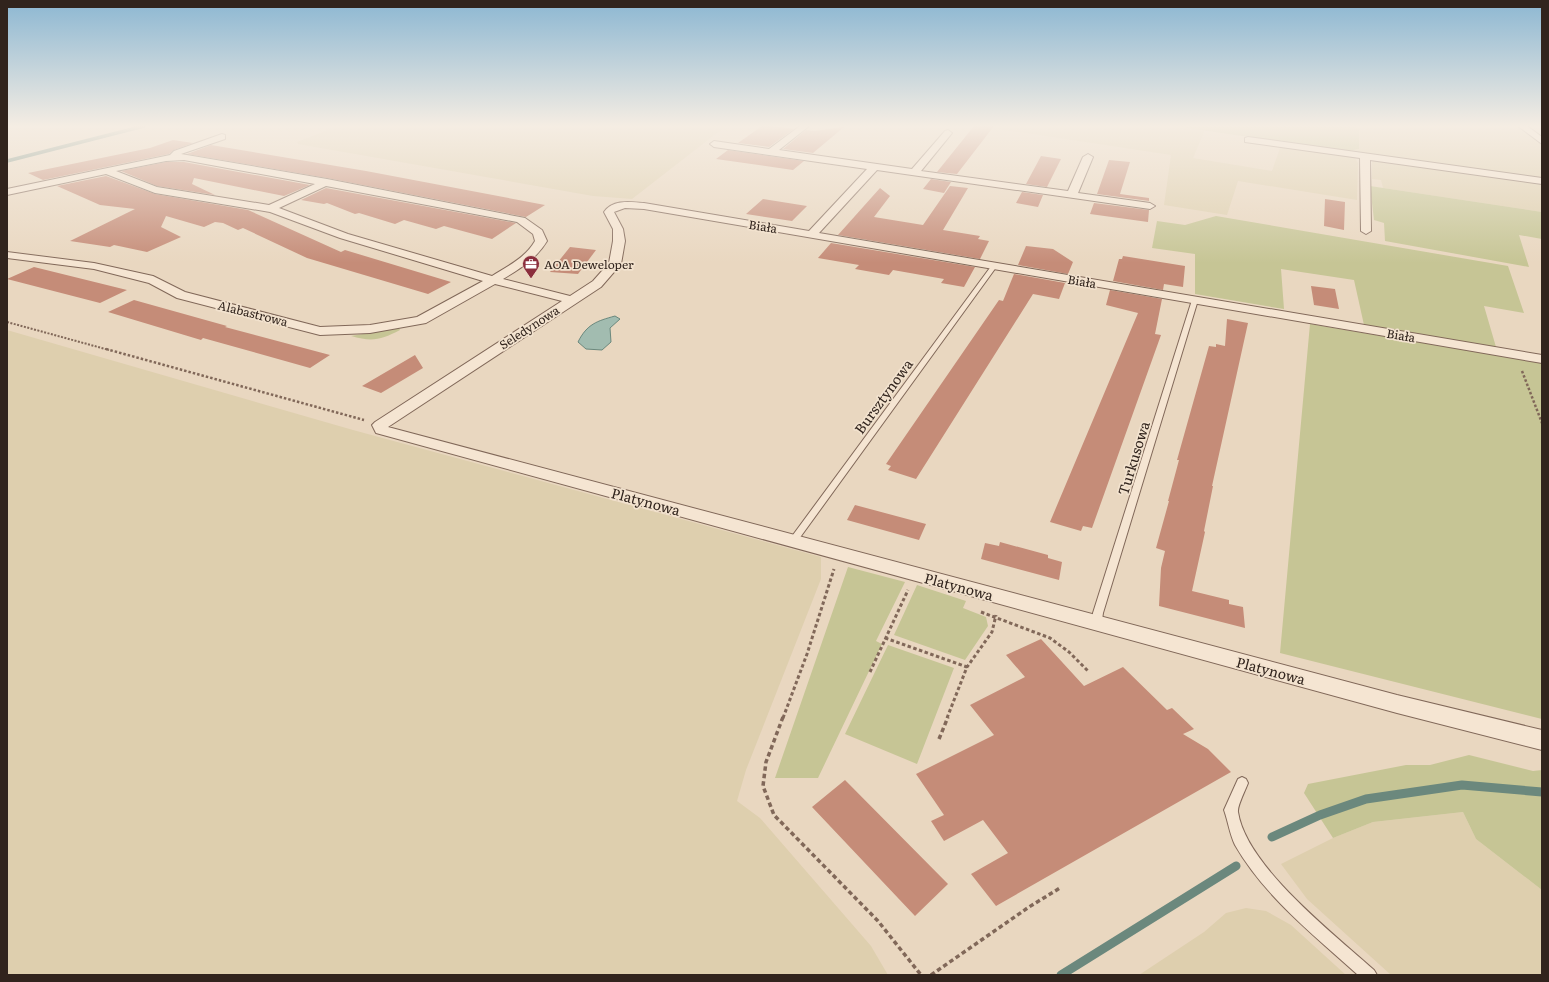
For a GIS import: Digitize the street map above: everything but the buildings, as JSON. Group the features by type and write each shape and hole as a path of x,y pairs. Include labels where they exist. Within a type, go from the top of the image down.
{"street":[{"name":"Alabastrowa","path":"7,192 103,172"},
{"path":"109,172 155,190 269,209 344,236 493,280 571,300"},
{"name":"Alabastrowa","path":"7,255 94,266 153,280 181,295 320,331 370,329 421,320 523,262 535,251 541,241 538,232 521,220 269,172"},
{"path":"812,234 869,172"},
{"path":"916,172 1150,206"},
{"path":"1072,194 1082,172"},
{"path":"1365,172 1366,231"},
{"path":"1477,172 1542,181"},
{"path":"269,209 327,182"},
{"name":"Biała","path":"622,205 644,206 812,234 1542,359"},
{"name":"Seledynowa","path":"380,425 597,284 615,264 619,241 618,229 609,212 613,208 622,205"},
{"name":"Platynowa","path":"380,425 381,430 1396,704 1542,740"}],"lane":[{"name":"Bursztynowa","path":"793,541 994,266"},
{"name":"Turkusowa","path":"1097,623 1098,613 1195,300"},
{"path":"1242,783 1231,810 1240,840 1262,872 1287,902 1369,975"}],"path":[{"path":"7,322 380,425"},
{"path":"1516,355 1542,423"},
{"path":"839,553 807,654 766,762 763,786 774,815 878,921 921,975"},
{"path":"870,672 912,583"},
{"path":"939,739 967,666 992,632 1001,597"},
{"path":"974,610 1050,638 1069,652 1089,672"},
{"path":"885,638 967,666"},
{"path":"931,975 1029,907 1060,888"}],"shaded area":[{"path":"456,172 667,172 632,199 593,196"},
{"path":"1169,172 1358,172 1357,200 1238,181 1227,215 1164,205"},
{"path":"1372,172 1460,172 1542,183 1542,212 1383,188 1381,180 1372,179"},
{"path":"1491,172 1542,172 1542,179"},
{"path":"1370,186 1542,212 1542,239 1519,235 1529,267 1385,241 1384,223 1374,220"},
{"path":"1216,216 1508,266 1524,313 1484,306 1496,347 1364,325 1354,280 1281,269 1284,309 1195,294 1195,254 1152,248 1157,221 1185,225"},
{"path":"615,316 620,319 610,328 611,342 602,350 586,349 578,342 585,331 593,324"},
{"path":"1310,324 1542,363 1542,719 1280,653"},
{"path":"399,328 400,330 376,339 365,339 351,336"},
{"path":"7,330 353,430 821,557 821,579 746,770 737,801 760,818 871,946 888,975 7,975"},
{"path":"848,567 905,582 876,641 882,644 818,778 775,778"},
{"path":"917,585 966,601 963,608 986,617 988,626 965,660 894,635"},
{"path":"888,645 954,668 917,764 845,734"},
{"path":"1469,755 1533,771 1542,770 1542,890 1476,839 1463,812 1373,822 1333,838 1304,793 1308,784 1406,765 1430,765"},
{"path":"1463,812 1476,839 1542,890 1542,975 1391,975 1307,899 1281,864 1333,838 1373,822"},
{"path":"1246,908 1266,911 1291,925 1346,975 1139,975 1204,932 1226,913"}],"waterway":[{"path":"1272,837 1320,815 1366,799 1462,785 1542,792"},
{"path":"1061,975 1236,866"}],"place":[{"name":"AOA Deweloper","path":"531,279"}]}
